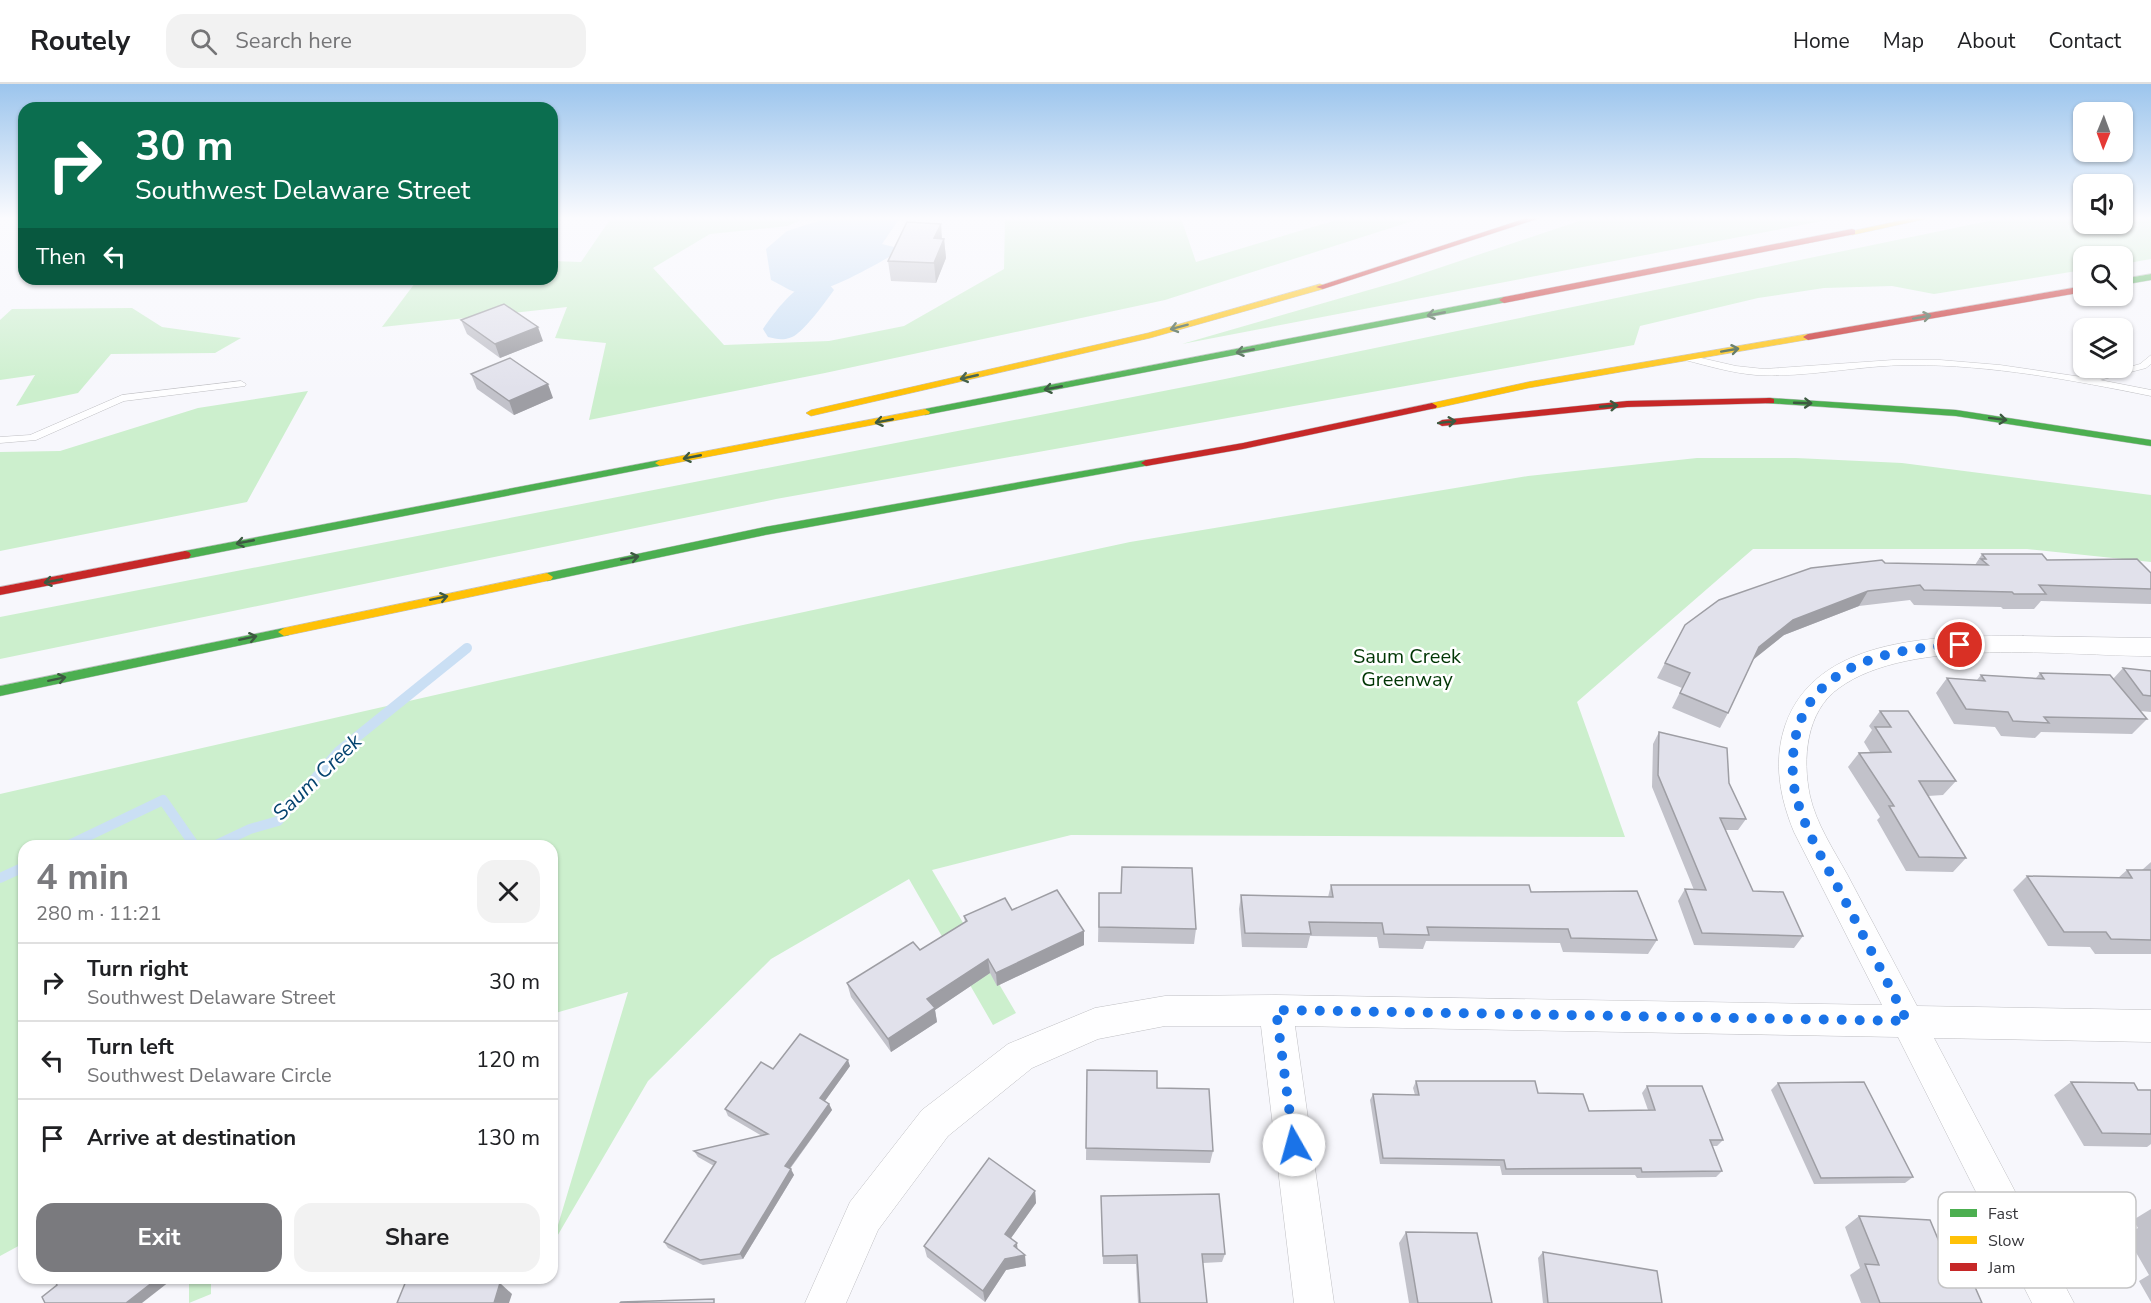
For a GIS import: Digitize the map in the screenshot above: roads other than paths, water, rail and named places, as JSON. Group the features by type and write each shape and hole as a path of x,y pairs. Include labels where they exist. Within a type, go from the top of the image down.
{"highway":[{"path":"799,416 1150,335 1365,275"},
{"path":"0,591 1631,275"},
{"path":"2133,280 2151,278"},
{"path":"0,691 765,531 1243,446 1528,386 2073,291"},
{"path":"1432,424 1629,404 1793,402 1869,405 1965,414 2151,443"},
{"path":"1243,446 1397,428"},
{"path":"302,531 648,451"}],"street":[{"path":"1996,1192 1809,832 1795,795 1792,762 1796,732 1804,709 1818,690 1838,674 1864,662 1928,646 2151,647"},
{"path":"1276,1010 1314,1303"},
{"path":"825,1303 864,1216 935,1124 1020,1056 1095,1024 1165,1011 1276,1010 2151,1026"},
{"path":"2046,1288 2054,1303"}],"lane":[{"path":"1686,358 1759,372 1840,369 1911,362 2085,380 2151,393"},
{"path":"2085,380 2115,375 2143,366 2151,358"},
{"path":"0,440 32,438 122,398 241,384"}],"water":[{"path":"770,275 857,275 823,289 801,293 794,292 771,280"}],"waterway":[{"name":"Saum Creek","path":"781,329 816,290"},
{"name":"Saum Creek","path":"227,840 250,829 278,821 338,752 467,648"},
{"name":"Saum Creek","path":"80,840 163,800 191,840"},
{"name":"Saum Creek","path":"0,878 18,870"}],"park label":[{"name":"Saum Creek Greenway","path":"1407,668"}]}
